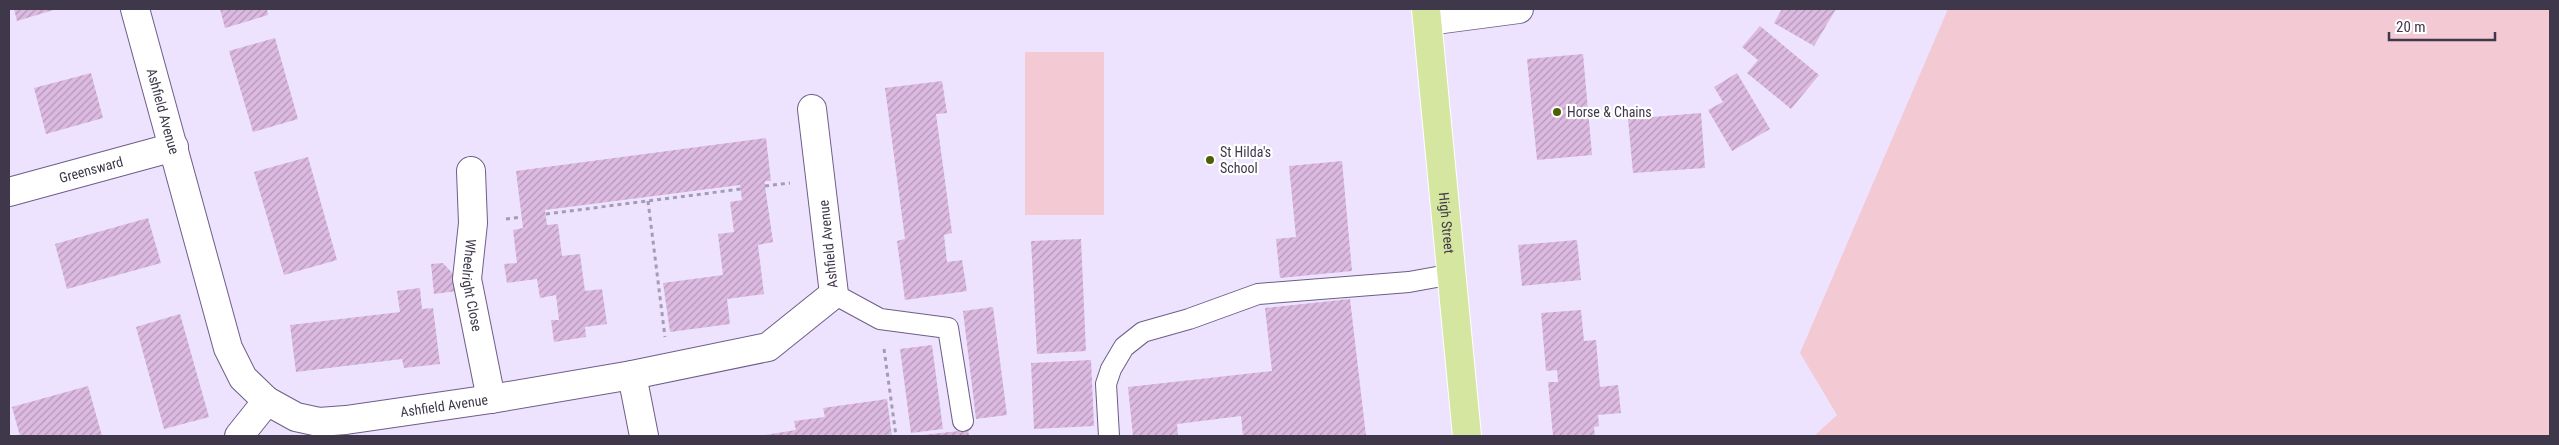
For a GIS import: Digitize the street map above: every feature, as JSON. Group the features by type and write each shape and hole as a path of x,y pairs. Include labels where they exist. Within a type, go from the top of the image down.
{"main road":[{"name":"High Street","path":"1427,15 1467,436"}],"street":[{"name":"Ashfield Avenue","path":"135,9 228,348 243,378 267,402 296,417 346,428 491,399 669,368 768,347 834,294 812,109"},
{"path":"1427,15 1519,9"},
{"name":"Greensward","path":"9,192 174,147"},
{"name":"Wheelright Close","path":"471,171 473,224 467,280 491,399"},
{"path":"632,375 644,436"},
{"path":"239,436 267,402"}],"lane":[{"path":"1109,436 1106,384 1111,369 1124,347 1142,332 1189,319 1258,294 1409,282 1453,274"},
{"path":"834,294 880,318 948,328 963,421"}],"path":[{"path":"546,214 741,189"},
{"path":"648,201 669,368"},
{"path":"880,318 896,436"}],"shaded area":[{"path":"1948,9 2550,9 2550,436 1814,436 1837,415 1800,353"},
{"path":"1025,52 1104,52 1104,215 1025,215"}],"building":[{"path":"14,9 57,9 17,21"},
{"path":"220,9 267,9 268,15 225,28"},
{"path":"1782,9 1836,9 1814,46 1774,23"},
{"path":"1760,26 1819,75 1791,109 1747,73 1758,60 1742,47"},
{"path":"275,38 298,119 253,132 229,51"},
{"path":"1583,54 1592,155 1537,160 1527,59"},
{"path":"91,73 103,118 46,134 34,88"},
{"path":"1737,73 1770,129 1732,151 1708,110 1723,102 1714,87"},
{"path":"942,81 947,113 936,114 952,233 944,235 947,262 962,260 967,291 905,300 897,241 905,239 885,88"},
{"path":"1701,113 1705,168 1633,173 1628,119"},
{"path":"766,138 771,181 765,181 765,186 773,242 758,245 764,294 727,299 730,324 670,332 663,283 723,275 718,234 734,232 730,202 742,200 740,185 545,210 547,225 558,224 562,256 580,254 585,291 602,289 607,324 585,327 586,337 554,342 551,320 559,320 556,295 540,298 537,279 507,283 504,264 517,263 513,230 523,228 516,171"},
{"path":"308,157 337,260 284,275 254,172"},
{"path":"1342,161 1352,271 1280,278 1276,239 1296,237 1289,166"},
{"path":"148,218 161,263 67,289 55,244"},
{"path":"1081,239 1086,351 1037,354 1031,241"},
{"path":"1577,240 1581,280 1522,286 1518,245"},
{"path":"443,263 455,276 457,291 434,294 431,264"},
{"path":"420,288 422,309 433,308 440,364 404,368 402,359 296,372 290,325 400,312 397,291"},
{"path":"1350,299 1366,436 1243,436 1241,416 1177,424 1178,436 1133,436 1128,387 1272,371 1265,308"},
{"path":"993,307 1007,415 976,419 963,311"},
{"path":"1581,310 1584,341 1596,340 1600,387 1618,385 1621,413 1598,415 1599,426 1594,427 1595,436 1553,436 1548,382 1558,382 1557,370 1546,371 1541,313"},
{"path":"180,314 209,417 164,429 136,327"},
{"path":"932,345 943,429 911,433 900,349"},
{"path":"1091,360 1094,426 1034,429 1031,363"},
{"path":"88,386 102,436 20,436 12,407"},
{"path":"887,399 892,436 759,436 796,430 794,421 825,417 823,408"},
{"path":"968,430 969,436 923,436 923,435"}],"place":[{"name":"Horse & Chains","path":"1557,112"},
{"name":"St Hilda's School","path":"1210,160"}]}
